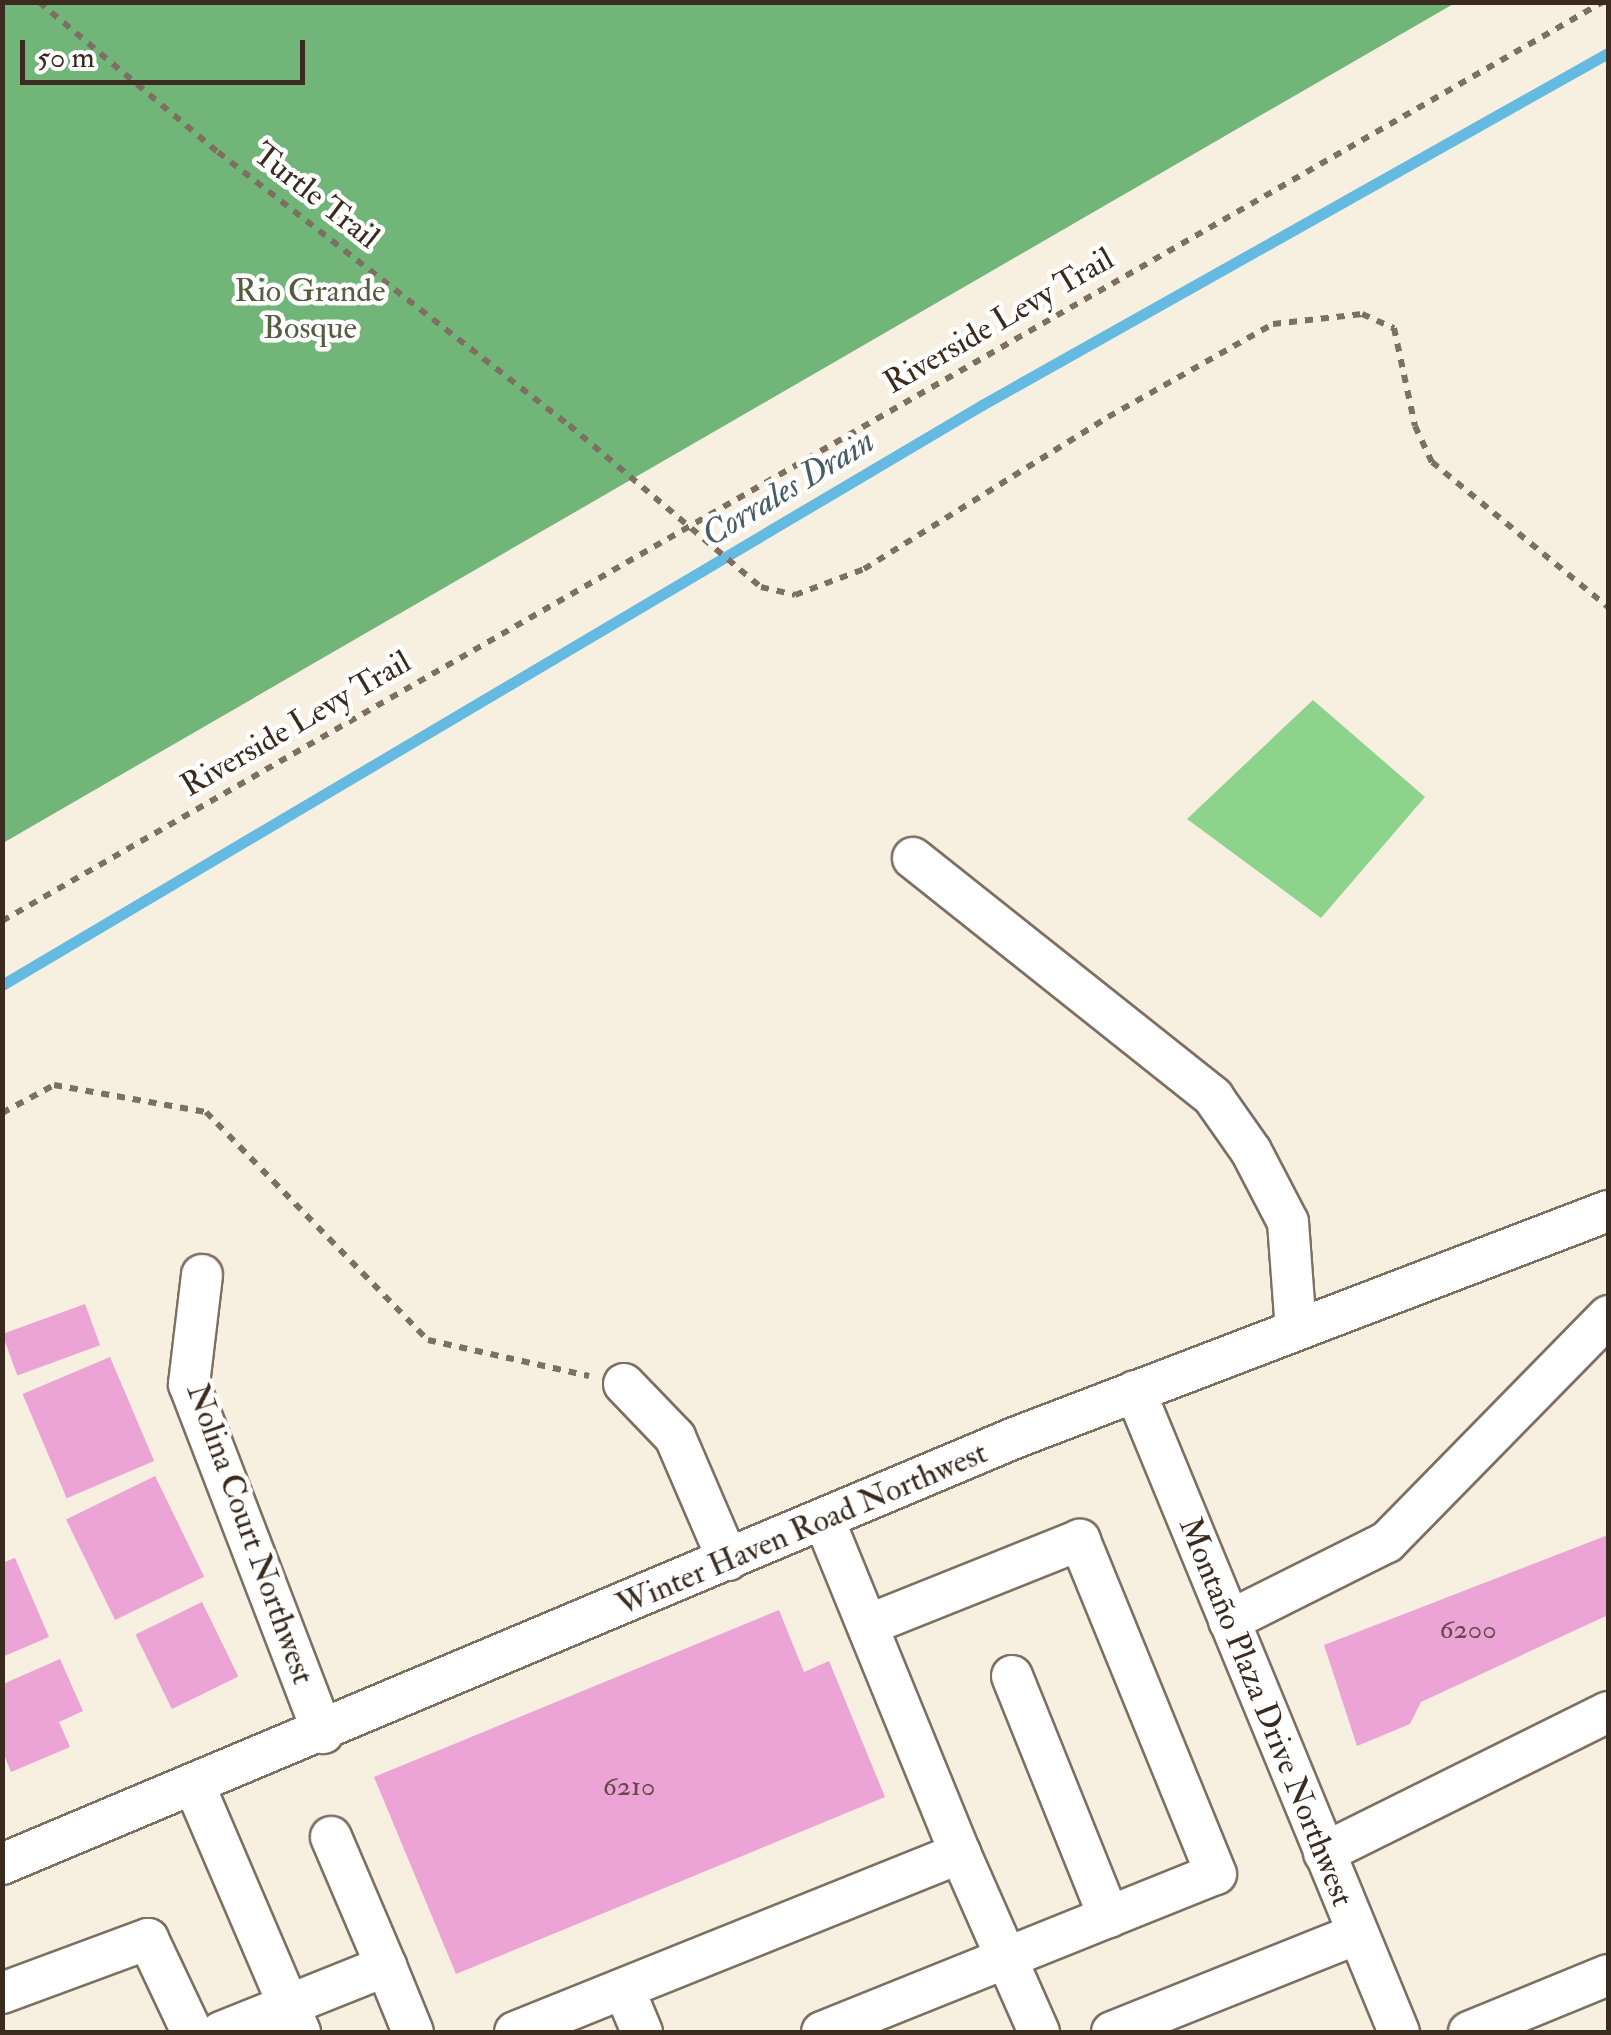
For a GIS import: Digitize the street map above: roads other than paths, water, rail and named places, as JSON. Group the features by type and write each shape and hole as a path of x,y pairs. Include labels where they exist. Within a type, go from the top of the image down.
{"street":[{"path":"914,858 1213,1097 1251,1151 1288,1222 1296,1330"},
{"name":"Winter Haven Road Northwest","path":"2,1864 195,1787 1135,1391 1608,1210"},
{"name":"Nolina Court Northwest","path":"202,1274 189,1384 323,1733"},
{"path":"1229,1621 1387,1542 1608,1316"},
{"path":"624,1384 675,1438 728,1560"},
{"name":"Montaño Plaza Drive Northwest","path":"1135,1391 1399,2032"},
{"path":"824,1519 960,1853 1039,2032"},
{"path":"822,2032 1216,1874 1080,1540 867,1625"},
{"path":"1012,1676 1109,1917"},
{"path":"1324,1853 1608,1712"},
{"path":"195,1787 294,2019"},
{"path":"331,1837 413,2032"},
{"path":"516,2032 960,1853"},
{"path":"1112,2032 1357,1934"},
{"path":"2,1993 148,1939 192,2032"},
{"path":"221,2032 294,2019 386,1966"},
{"path":"1470,2032 1553,2017 1608,1974"},
{"path":"624,1988 642,2032"}],"waterway":[{"name":"Corrales Drain","path":"2,985 982,405 1608,53"}],"park label":[{"name":"Rio Grande Bosque","path":"310,310"}]}
